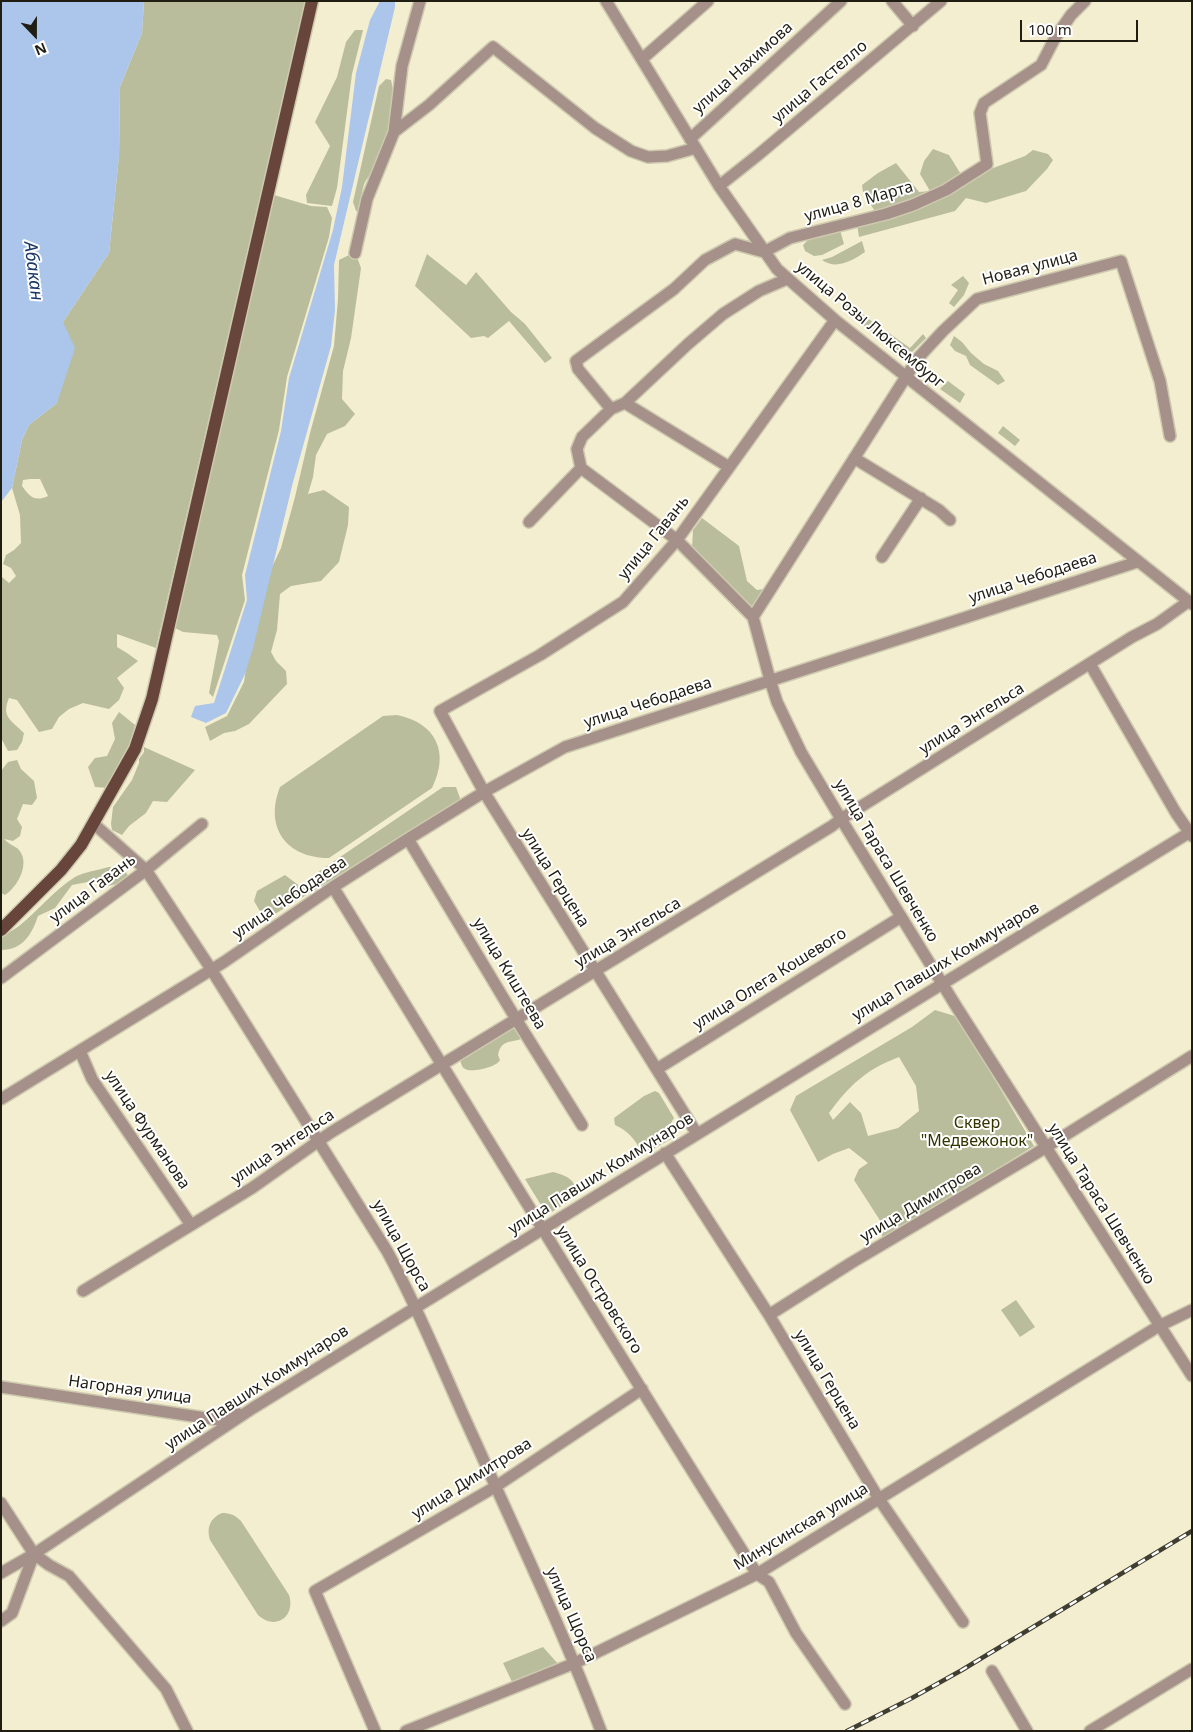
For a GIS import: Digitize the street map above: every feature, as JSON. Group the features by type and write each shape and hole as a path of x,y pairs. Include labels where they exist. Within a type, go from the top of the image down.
{"main road":[{"path":"1,930 61,870 81,845 135,749 152,699 312,1"}],"street":[{"path":"355,253 367,199 394,132 402,66 420,1"},
{"name":"улица Розы Люксембург","path":"606,1 719,186 777,269 835,320 1190,602"},
{"path":"642,59 708,1"},
{"name":"улица Нахимова","path":"693,143 841,1"},
{"path":"892,1 913,26"},
{"name":"улица Гастелло","path":"719,186 941,1"},
{"name":"улица 8 Марта","path":"764,252 790,238 886,214 913,204 946,190 987,164 980,113 984,103 1040,65 1071,15 1085,1"},
{"path":"394,132 429,105 493,47 595,128 631,151 648,157 667,156 693,143"},
{"path":"611,409 578,369 576,361 674,289 705,260 735,244 764,252"},
{"name":"Новая улица","path":"753,617 906,376 943,331 976,299 1120,261 1160,381 1170,436"},
{"path":"529,522 581,468 576,449 582,437 611,409 625,403 688,344 724,314 759,291 787,279"},
{"name":"улица Гавань","path":"440,711 540,655 623,602 677,540 835,320"},
{"path":"625,403 728,467"},
{"path":"854,458 921,498 950,520"},
{"name":"улица Тараса Шевченко","path":"581,468 677,540 753,617 777,702 801,752 942,984 1192,1376"},
{"path":"882,557 921,498"},
{"name":"улица Чебодаева","path":"1,1099 224,962 333,887 408,839 484,792 565,748 1138,562"},
{"name":"улица Энгельса","path":"83,1291 252,1188 319,1140 824,832 841,819 1190,602"},
{"path":"1090,664 1176,813 1191,833"},
{"name":"улица Герцена","path":"440,711 484,792 697,1134"},
{"name":"улица Щорса","path":"94,824 146,870 211,969 387,1251 416,1307 575,1663 602,1731"},
{"name":"улица Гавань","path":"1,978 146,870 202,824"},
{"name":"улица Павших Коммунаров","path":"1,1572 34,1554 253,1408 665,1153 1191,833"},
{"name":"улица Киштеева","path":"408,839 582,1125"},
{"name":"улица Островского","path":"333,887 756,1574 769,1582 796,1633 845,1704"},
{"name":"улица Олега Кошевого","path":"657,1069 901,917"},
{"name":"улица Фурманова","path":"80,1051 92,1079 191,1226"},
{"name":"улица Димитрова","path":"769,1315 851,1263 1192,1056"},
{"name":"улица Герцена","path":"665,1153 769,1315 879,1499 963,1622"},
{"name":"Минусинская улица","path":"406,1731 575,1663 756,1574 1159,1326 1192,1310"},
{"name":"Нагорная улица","path":"1,1387 219,1420 253,1408"},
{"name":"улица Димитрова","path":"375,1731 315,1591 495,1487 642,1389"},
{"path":"1,1503 34,1554 69,1576 166,1689 187,1731"},
{"path":"1,1621 12,1613 34,1554"},
{"path":"1090,1731 1192,1669"},
{"path":"992,1671 1027,1731"}],"green space":[{"path":"144,1 305,1 156,648 117,634 117,647 138,661 117,678 124,688 119,700 109,709 83,703 69,709 59,717 52,729 39,732 17,700 9,698 7,714 11,721 24,733 22,742 17,750 8,751 1,738 1,568 2,577 9,583 16,576 11,568 3,564 6,555 21,543 20,515 12,488 22,440 29,425 57,403 63,322 109,253 119,156 120,87 142,33","holes":["40,479 48,496 40,499 30,496 22,486 23,480"]},
{"path":"355,30 363,30 352,74 337,188 332,206 307,203 306,195 330,146 315,122 337,77 346,42"},
{"path":"386,79 391,80 393,92 392,115 374,173 369,176 364,185 361,212 356,211 353,202 379,86"},
{"path":"933,149 949,155 967,184 988,170 1025,156 1033,150 1048,154 1053,160 1026,191 986,203 966,198 955,211 859,237 857,224 879,218 863,192 862,185 896,163 919,192 930,191 920,174 924,161"},
{"path":"274,195 311,206 327,207 332,218 329,237 287,377 279,430 242,575 245,600 213,697 209,693 219,641 217,635 183,632 175,628"},
{"path":"840,230 844,244 822,255 814,256 805,251 803,245 808,240"},
{"path":"862,241 865,252 849,261 833,264 822,260 832,257"},
{"path":"351,254 357,257 361,268 351,338 343,371 342,399 355,414 345,426 327,434 316,455 308,494 324,490 349,507 348,525 339,562 321,581 291,586 280,594 277,630 271,652 276,661 286,671 287,684 249,724 235,731 224,733 210,741 205,727 227,716 244,682 264,584 281,548 334,346 339,260"},
{"path":"427,254 466,285 476,272 511,312 525,324 552,358 545,363 509,321 488,338 484,336 471,338 415,286"},
{"path":"963,276 969,283 964,295 954,307 949,303 958,290 951,285"},
{"path":"847,302 879,327 874,333 842,309"},
{"path":"886,331 910,348 923,334 926,338 911,353 904,357 880,337"},
{"path":"954,336 984,364 998,371 1005,381 998,385 970,365 966,356 955,351 950,345"},
{"path":"948,381 965,394 960,403 940,389"},
{"path":"1003,426 1020,440 1015,446 998,433"},
{"path":"702,518 739,546 747,581 757,590 764,589 757,602 750,607 692,547 693,530"},
{"path":"119,712 135,725 129,747 108,788 95,787 88,767 95,758 107,756 115,739 112,723"},
{"path":"397,715 421,725 430,732 436,741 440,763 432,788 329,858 314,857 301,853 290,846 282,838 277,827 275,815 280,787 383,716"},
{"path":"144,747 195,770 167,802 153,801 146,813 129,826 122,835 112,830 113,807 132,780 139,759 144,752"},
{"path":"17,760 21,769 34,781 37,798 32,805 23,804 17,819 22,827 20,836 13,841 4,839 17,848 23,860 22,873 14,886 5,895 1,893 1,771 8,762"},
{"path":"443,787 456,787 460,798 458,803 265,920 254,901 257,891 285,875 301,887 321,870"},
{"path":"109,867 118,868 126,872 130,879 122,883 103,887 98,880 72,885 55,908 38,916 26,940 15,947 1,950 2,937 19,926 67,882 83,874"},
{"name":"Сквер \"Медвежонок\"","path":"935,1010 958,1017 1034,1146 882,1238 881,1222 854,1180 859,1169 868,1163 849,1148 818,1162 790,1110 796,1096 912,1027","holes":["899,1057 916,1086 919,1111 898,1128 868,1136 861,1113 850,1102 833,1120 829,1113 859,1079 877,1067"]},
{"path":"516,1027 521,1031 521,1039 503,1044 499,1050 500,1060 498,1063 478,1070 468,1070 463,1067 460,1058"},
{"path":"655,1091 659,1093 674,1118 670,1128 673,1138 646,1153 641,1151 627,1132 615,1125 614,1118 644,1096"},
{"path":"553,1172 570,1179 579,1195 547,1215 525,1179"},
{"path":"1016,1300 1035,1327 1020,1337 1001,1310"},
{"path":"222,1513 228,1513 241,1521 289,1595 290,1610 283,1619 271,1622 264,1620 258,1615 210,1540 208,1531 210,1524 214,1518"},
{"path":"543,1647 559,1665 513,1684 503,1663"}],"water":[{"name":"Абакан","path":"1,1 144,1 142,33 120,87 119,156 109,253 63,322 75,348 57,403 29,425 22,440 12,488 1,502"},
{"path":"380,1 395,1 395,7 334,265 335,310 331,346 293,482 245,674 226,713 206,723 191,717 195,706 214,703 247,600 245,575 281,431 289,378 333,230 342,187 356,73 370,20"}],"railway":[{"path":"847,1731 962,1670 1192,1531"}]}
